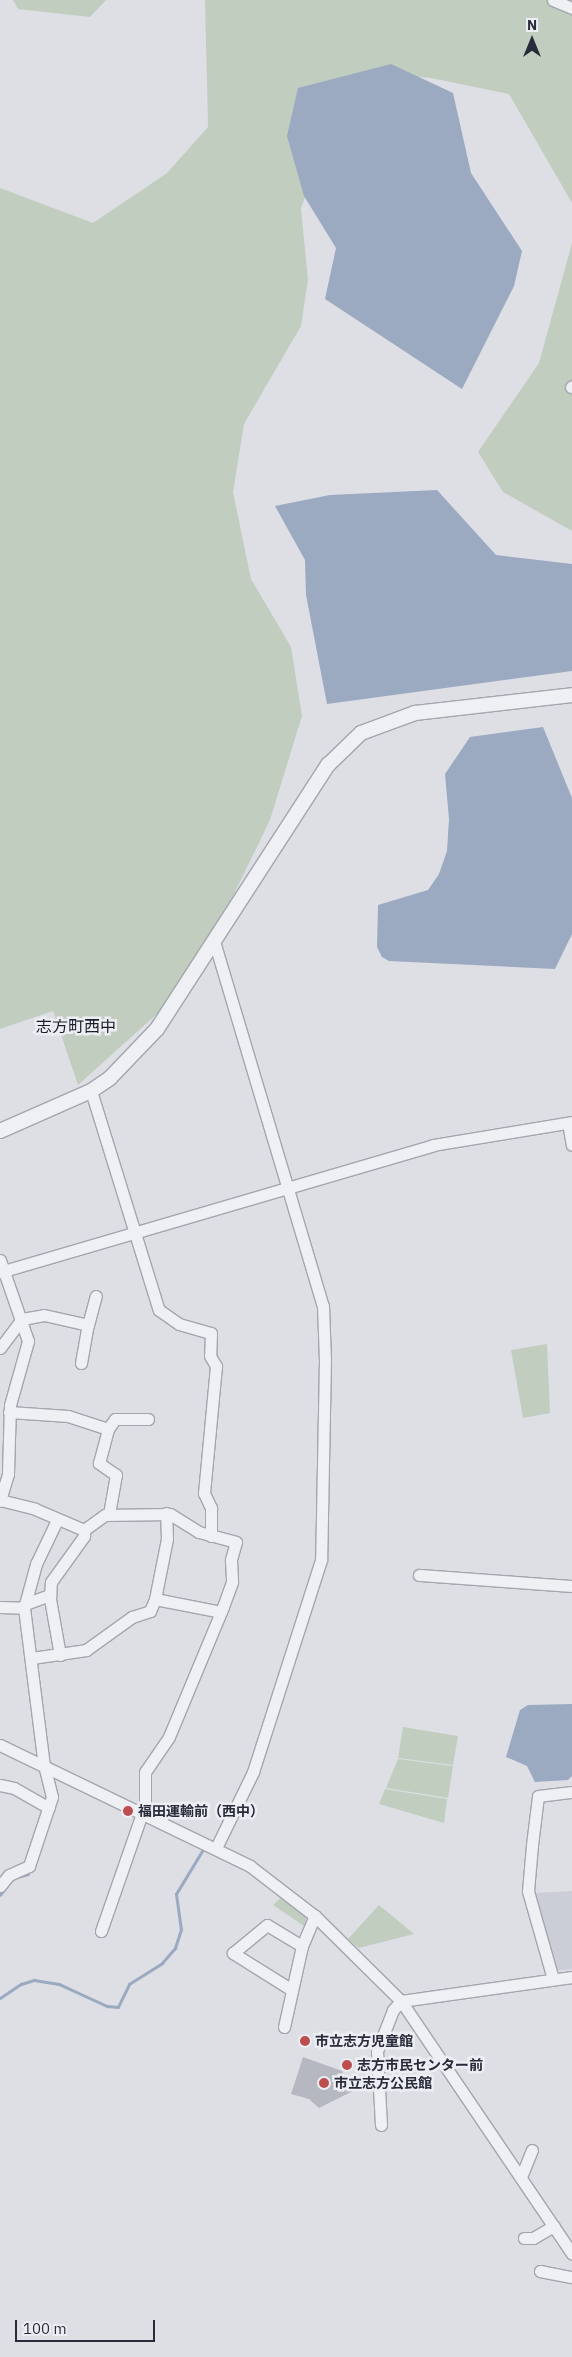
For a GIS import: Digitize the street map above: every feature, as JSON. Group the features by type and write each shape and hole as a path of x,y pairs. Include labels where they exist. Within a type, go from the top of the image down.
{"street":[{"path":"552,0 572,8"},
{"path":"0,1131 91,1091 110,1078 157,1029 328,765 361,733 415,713 572,695"},
{"path":"214,941 323,1306 321,1560 253,1772 216,1848"},
{"path":"91,1091 159,1310 178,1324 211,1332 210,1356 216,1366 204,1493 211,1508 212,1536"},
{"path":"84,1530 35,1509 0,1501 8,1474 6,1413 28,1341 22,1319 1,1268 134,1232 433,1145 570,1123 572,1145"},
{"path":"81,1363 96,1296"},
{"path":"0,1348 22,1319 44,1315 88,1325"},
{"path":"6,1413 68,1416 108,1429"},
{"path":"109,1514 116,1475 99,1463 108,1429 115,1419 148,1419"},
{"path":"32,1658 86,1650 101,1642 132,1617 150,1611 155,1599 167,1539 166,1513"},
{"path":"84,1530 109,1514 166,1513 212,1536 236,1542 231,1560 232,1582 221,1612 169,1737 145,1772 144,1814 101,1931"},
{"path":"0,1886 9,1875 29,1866 52,1797 44,1766 24,1606 36,1564 57,1520"},
{"path":"60,1655 50,1595 54,1574 84,1536 84,1530"},
{"path":"419,1575 572,1586"},
{"path":"0,1607 24,1606 50,1595"},
{"path":"155,1599 221,1612"},
{"path":"0,1745 216,1848 268,1876 315,1916 401,2001 572,2254"},
{"path":"0,1785 14,1788 49,1808"},
{"path":"553,1979 528,1891 532,1845 538,1796 572,1792"},
{"path":"284,2027 302,1946 315,1916"},
{"path":"292,1990 234,1953 267,1925 302,1946"},
{"path":"381,2125 377,2051 393,2010 401,2001 572,1977"},
{"path":"521,2177 532,2150"},
{"path":"524,2238 533,2238 554,2226"},
{"path":"540,2271 572,2277"}],"shaded area":[{"path":"572,1891 572,1969 555,1971 533,1893"}],"green space":[{"path":"13,0 106,0 90,17 18,9"},
{"path":"205,0 572,0 572,203 509,94 431,78 380,74 330,135 301,208 308,280 301,326 244,424 233,492 251,579 291,647 302,716 270,820 219,925 168,1004 78,1085 53,1011 0,1029 0,188 93,223 167,173 208,127"},
{"path":"572,243 572,531 503,492 478,452 539,363"},
{"path":"547,1344 550,1413 523,1418 511,1350"},
{"path":"403,1727 458,1736 453,1765 398,1758"},
{"path":"398,1759 453,1766 448,1798 386,1788"},
{"path":"385,1789 447,1799 444,1823 379,1804"},
{"path":"285,1894 307,1917 304,1926 273,1905"},
{"path":"379,1905 414,1934 359,1948 348,1939"}],"water":[{"path":"391,64 453,93 471,173 522,251 514,286 462,389 325,299 336,248 304,196 287,136 298,88"},
{"path":"437,490 496,555 572,564 572,671 327,704 306,595 305,560 275,506 330,495"},
{"path":"543,727 572,798 572,934 555,969 389,961 382,957 377,947 378,905 428,890 439,874 447,851 449,819 445,774 470,737"},
{"path":"572,1704 572,1776 568,1780 535,1782 527,1766 506,1757 520,1710 528,1705"}],"building":[{"name":"市立志方公民館","path":"303,2057 342,2071 347,2081 355,2085 355,2090 319,2108 309,2099 291,2094"}],"waterway":[{"path":"0,1998 21,1984 34,1980 59,1984 107,2006 118,2007 129,1984 162,1963 175,1948 181,1930 176,1894 204,1848"},
{"path":"17,1877 28,1874"},
{"path":"0,1895 6,1887"}],"place":[{"name":"福田運輸前（西中）","path":"128,1811"},
{"name":"市立志方児童館","path":"305,2041"},
{"name":"志方市民センター前","path":"347,2065"},
{"name":"市立志方公民館","path":"324,2083"}],"district":[{"name":"志方町西中","path":"76,1026"}]}
